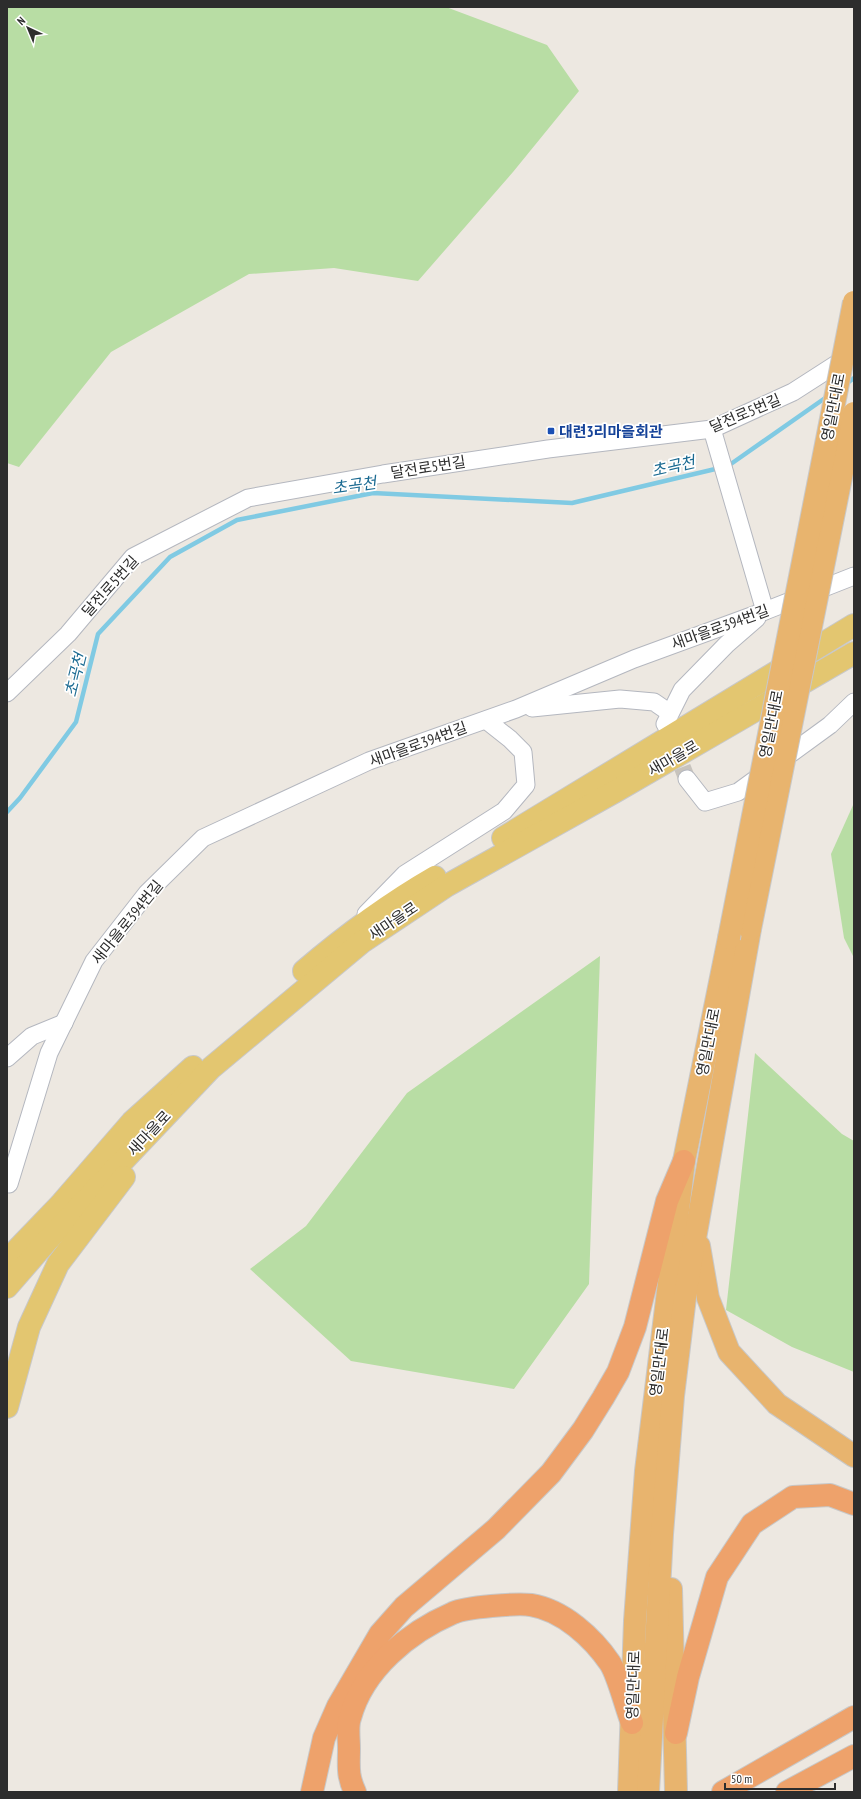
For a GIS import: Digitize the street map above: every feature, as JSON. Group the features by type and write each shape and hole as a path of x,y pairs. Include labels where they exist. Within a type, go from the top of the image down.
{"highway":[{"name":"영일만대로","path":"629,1792 636,1621 646,1471 684,1161 854,302"},
{"name":"영일만대로","path":"648,1792 662,1534 673,1396 686,1289 750,929 854,413"},
{"path":"312,1792 324,1738 338,1706 380,1634 404,1607 496,1529 546,1478 584,1430 603,1398 618,1372 635,1327 668,1201 684,1161"},
{"path":"696,1230 708,1298 729,1352 777,1404 854,1456"},
{"path":"676,1733 688,1677 717,1577 752,1524 793,1497 830,1495 854,1504"},
{"path":"662,1534 671,1588 676,1733 676,1792"},
{"path":"355,1792 349,1779 350,1718 366,1682 396,1649 423,1629 455,1612 500,1605 532,1605 555,1613 585,1634 611,1664 632,1723"},
{"path":"722,1792 854,1717"},
{"path":"787,1792 854,1756"}],"main road":[{"name":"새마을로","path":"7,1260 60,1205 132,1122 229,1035 331,948 400,897 484,849 641,755 854,625"},
{"name":"새마을로","path":"7,1287 47,1241 211,1068 362,942 446,886 616,791 854,653"},
{"path":"7,1407 29,1327 58,1264 120,1182 211,1068"},
{"path":"7,1250 60,1205"}],"street":[{"name":"달전로5번길","path":"7,692 68,634 133,557 248,498 384,474 548,449 712,429 793,392 854,352"},
{"path":"516,709 620,699 654,702 668,718 682,690 727,644 765,611 732,493 712,429"},
{"name":"새마을로394번길","path":"9,1184 49,1053 94,961 147,893 203,838 369,761 516,709 634,659 765,611 854,576"},
{"path":"687,779 705,802 738,792 830,725 854,702"},
{"path":"331,948 405,874 504,811 526,785 523,752 510,739 486,720"},
{"path":"7,1058 32,1036 64,1023"}],"green space":[{"path":"7,7 446,7 547,45 579,91 513,172 418,281 334,268 249,274 111,352 19,467 7,463"},
{"path":"854,803 854,958 844,938 831,854"},
{"path":"600,956 589,1284 514,1389 351,1361 250,1269 306,1226 407,1093"},
{"path":"755,1053 842,1134 854,1141 854,1372 792,1347 726,1310"}],"waterway":[{"name":"초곡천","path":"846,384 854,378"},
{"name":"초곡천","path":"7,812 20,798 76,722 98,634 170,557 237,520 373,493 572,503 728,466 828,396"}],"tunnel":[{"path":"673,744 687,779"}],"place":[{"name":"대련3리마을회관","path":"551,431"}]}
